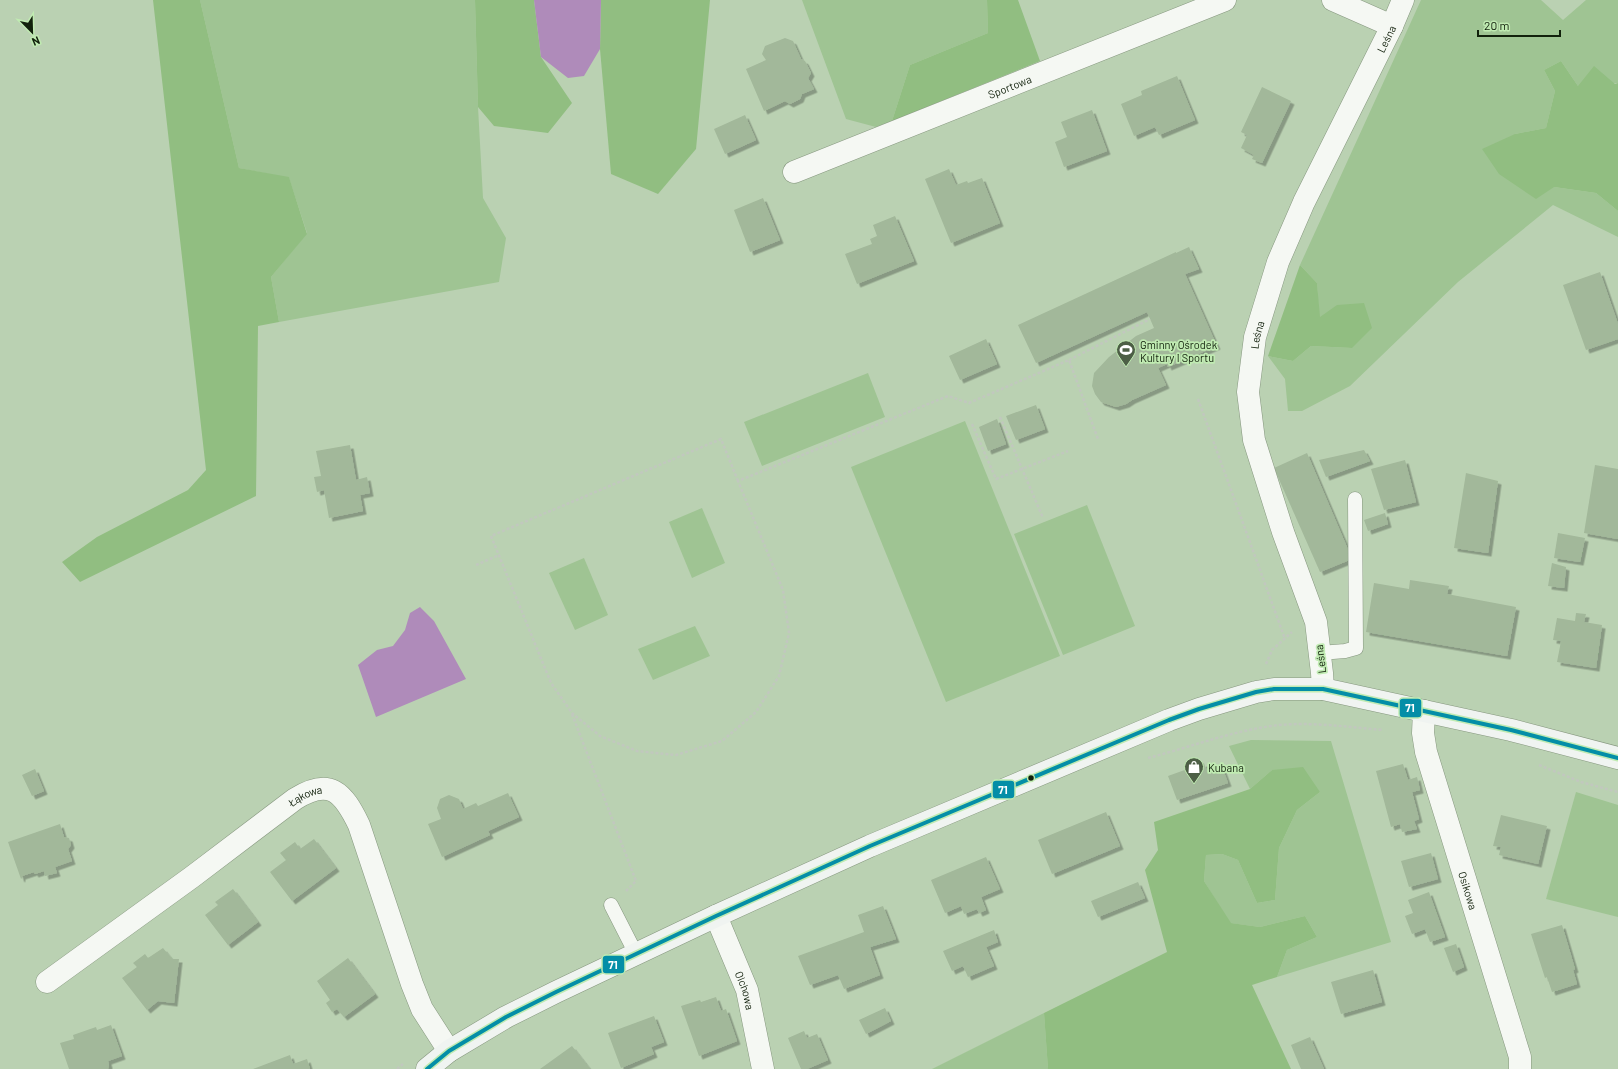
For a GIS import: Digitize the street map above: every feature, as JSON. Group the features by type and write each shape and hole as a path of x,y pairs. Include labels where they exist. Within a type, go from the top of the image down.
{"main road":[{"path":"427,1069 449,1052 506,1017 716,916 870,846 1193,711 1256,692 1274,689 1322,689 1511,730 1618,758"}],"street":[{"name":"Sportowa","path":"794,172 1225,0"},
{"path":"1333,0 1392,26"},
{"name":"Leśna","path":"1322,689 1320,653 1316,622 1282,532 1254,440 1248,392 1255,337 1278,262 1304,202 1392,26 1403,0"},
{"name":"Osikowa","path":"1424,711 1423,733 1426,752 1520,1057 1520,1069"},
{"name":"Łąkowa","path":"47,982 192,877 295,799 306,792 324,788 334,791 340,795 352,811 359,825 417,997 422,1009 449,1052"},
{"name":"Olchowa","path":"716,916 747,990 764,1069"}],"lane":[{"path":"1320,653 1345,651 1356,648 1354,499"},
{"path":"611,905 636,954"}],"path":[{"path":"738,481 948,396 969,403 1069,360 1150,319"},
{"path":"1069,360 1098,439"},
{"path":"1198,400 1285,639"},
{"path":"1000,417 1021,470 1043,518"},
{"path":"972,424 996,479 1068,451"},
{"path":"572,713 600,736 637,751 676,755 722,741 756,712 779,676 789,633 783,590 721,439 491,536 551,683 572,713 636,881 611,905"},
{"path":"476,565 499,555"},
{"path":"1146,759 1243,731 1279,725 1322,725 1390,730"},
{"path":"1581,782 1618,792"}],"green space":[{"path":"153,0 200,0 239,168 289,177 307,234 271,277 279,322 258,326 256,496 80,582 62,562 97,537 188,490 206,470"},
{"path":"200,0 475,0 478,107 483,198 506,238 499,282 279,322 271,277 307,233 289,178 239,168"},
{"path":"475,0 534,0 541,57 572,103 548,133 494,126 478,107"},
{"path":"601,0 710,0 696,149 658,194 611,174 600,49"},
{"path":"802,0 987,0 988,33 910,65 892,121 876,127 846,119"},
{"path":"987,0 1018,0 1040,61 892,121 910,65 988,33"},
{"path":"1421,0 1541,0 1563,20 1586,0 1618,0 1618,83 1578,86 1561,61 1544,70 1555,91 1546,128 1515,134 1554,187 1596,193 1618,211 1618,237 1553,205 1458,282 1350,386 1302,411 1288,411 1285,379 1268,356 1293,361 1311,346 1352,348 1319,317 1317,283 1300,265"},
{"path":"1561,61 1578,86 1594,66 1615,84 1618,83 1618,211 1596,193 1554,187 1536,199 1499,174 1482,149 1515,134 1546,128 1555,91 1544,70"},
{"path":"1300,265 1317,283 1320,317 1337,305 1364,303 1372,328 1352,348 1311,346 1293,361 1268,356"},
{"path":"868,373 885,417 762,466 744,422"},
{"path":"965,421 1060,656 946,702 851,467"},
{"path":"1087,505 1135,626 1063,655 1014,534"},
{"path":"702,508 725,563 692,578 669,522"},
{"path":"584,558 608,615 575,630 549,573"},
{"path":"695,626 710,656 653,680 638,649"},
{"path":"1251,740 1331,741 1391,942 1277,977 1287,950 1317,937 1305,916 1260,927 1230,923 1204,881 1206,855 1222,854 1238,860 1257,903 1275,900 1279,848 1297,810 1320,792 1272,770 1250,789 1229,746"},
{"path":"1303,767 1320,792 1297,810 1279,848 1275,900 1257,903 1238,860 1222,854 1206,855 1204,881 1231,923 1260,927 1305,916 1317,937 1287,950 1277,977 1252,985 1291,1069 1048,1069 1044,1013 1167,952 1145,870 1158,850 1154,822 1250,789 1272,770"},
{"path":"1576,792 1618,805 1618,917 1546,899"},
{"path":"1044,1013 1048,1069 932,1069"}],"shaded area":[{"path":"534,0 601,0 600,49 584,76 568,78 541,57"},
{"path":"420,607 434,621 466,679 376,717 358,665 377,650 393,646 405,630 410,613"}],"building":[{"path":"785,38 793,41 801,59 805,61 811,73 808,78 814,89 802,94 800,99 790,104 785,101 764,111 746,69 766,60 762,54 765,46"},
{"path":"1177,76 1195,120 1159,135 1155,127 1134,136 1121,104 1142,95 1141,91"},
{"path":"1262,87 1291,101 1262,163 1252,159 1254,155 1241,148 1247,135 1241,132"},
{"path":"1092,110 1107,151 1064,167 1055,142 1067,137 1061,122"},
{"path":"745,115 756,140 725,154 714,129"},
{"path":"949,169 956,185 982,178 1000,223 951,243 925,179"},
{"path":"763,198 780,240 750,252 734,210"},
{"path":"895,216 914,261 857,284 845,254 872,244 870,239 877,236 873,225"},
{"path":"1189,247 1199,269 1185,274 1217,346 1168,367 1167,364 1158,368 1166,385 1126,404 1116,407 1101,402 1095,394 1092,386 1094,373 1109,357 1136,336 1154,328 1147,312 1036,363 1018,325"},
{"path":"1600,272 1618,324 1618,339 1586,350 1563,285"},
{"path":"986,339 997,364 960,380 949,356"},
{"path":"1036,405 1045,429 1016,440 1006,416"},
{"path":"997,419 1006,444 988,451 979,427"},
{"path":"350,445 356,480 367,477 370,493 360,495 363,511 329,518 324,490 317,492 314,477 321,476 316,451"},
{"path":"1364,450 1370,461 1326,477 1319,460"},
{"path":"1307,453 1352,559 1320,572 1274,468"},
{"path":"1405,460 1416,502 1384,510 1371,469"},
{"path":"1595,465 1618,469 1618,539 1584,533"},
{"path":"1466,473 1498,481 1488,553 1454,548"},
{"path":"1385,513 1388,524 1368,531 1364,520"},
{"path":"1558,533 1585,538 1580,562 1554,558"},
{"path":"1552,563 1566,567 1564,588 1548,586"},
{"path":"1410,580 1449,586 1447,594 1516,607 1507,656 1366,632 1374,583 1409,589"},
{"path":"1576,613 1586,614 1584,622 1602,625 1596,668 1557,662 1561,641 1553,640 1557,618 1575,621"},
{"path":"1204,763 1206,769 1221,764 1228,783 1177,800 1168,776"},
{"path":"1403,764 1408,780 1417,777 1420,790 1412,792 1419,819 1414,821 1417,829 1402,832 1400,824 1391,827 1376,771"},
{"path":"35,769 44,791 32,796 22,775"},
{"path":"508,793 519,817 488,831 490,835 442,857 428,824 441,819 437,808 440,799 449,795 459,799 463,809 476,803 478,806"},
{"path":"1106,812 1120,846 1052,874 1038,840"},
{"path":"1501,815 1547,826 1538,864 1499,855 1501,847 1493,846"},
{"path":"60,824 64,837 69,838 71,845 68,849 72,861 55,867 57,873 45,876 44,871 35,874 34,872 22,876 21,879 8,842"},
{"path":"314,839 336,868 292,901 270,872 286,860 280,853 295,842 300,849"},
{"path":"1431,853 1438,879 1409,887 1401,861"},
{"path":"986,857 1000,889 981,897 986,910 979,913 977,909 964,914 961,906 945,913 931,880"},
{"path":"1138,882 1145,898 1098,917 1091,901"},
{"path":"233,889 258,922 228,945 205,915 218,905 215,902"},
{"path":"1429,892 1445,937 1430,942 1425,929 1412,934 1405,916 1413,913 1408,900"},
{"path":"883,906 896,939 870,947 880,975 844,989 838,975 810,985 798,956 864,932 858,915"},
{"path":"1562,925 1575,969 1573,970 1577,984 1552,992 1547,977 1545,978 1531,934"},
{"path":"994,930 998,942 986,947 994,966 968,977 963,966 952,971 943,951"},
{"path":"1456,944 1464,967 1453,972 1444,948"},
{"path":"163,948 172,959 179,959 174,1003 158,1001 147,1010 122,978 137,967 133,963 145,954 148,958"},
{"path":"348,958 375,994 344,1017 337,1009 332,1012 326,1003 330,1000 317,981"},
{"path":"1373,970 1382,1002 1341,1014 1331,982"},
{"path":"716,997 721,1011 726,1009 737,1041 699,1056 681,1006"},
{"path":"885,1008 891,1021 866,1034 859,1020"},
{"path":"654,1016 664,1042 651,1047 654,1054 621,1068 608,1033"},
{"path":"111,1025 122,1056 108,1061 108,1069 69,1069 60,1043 74,1039 73,1035 96,1027 97,1030"},
{"path":"804,1031 807,1038 817,1034 828,1060 807,1069 801,1069 788,1038"},
{"path":"1310,1037 1324,1069 1301,1069 1291,1045"},
{"path":"572,1046 590,1069 540,1069"},
{"path":"290,1055 293,1064 307,1059 310,1069 253,1069"}],"transit line":[{"name":"71","path":"427,1069 449,1051 506,1017 716,916 870,846 1169,720 1199,709 1256,692 1274,689 1323,689 1511,730 1618,758"}],"place":[{"name":"Gminny Ośrodek Kultury I Sportu","path":"1126,367"},
{"name":"Kubana","path":"1194,784"}]}
